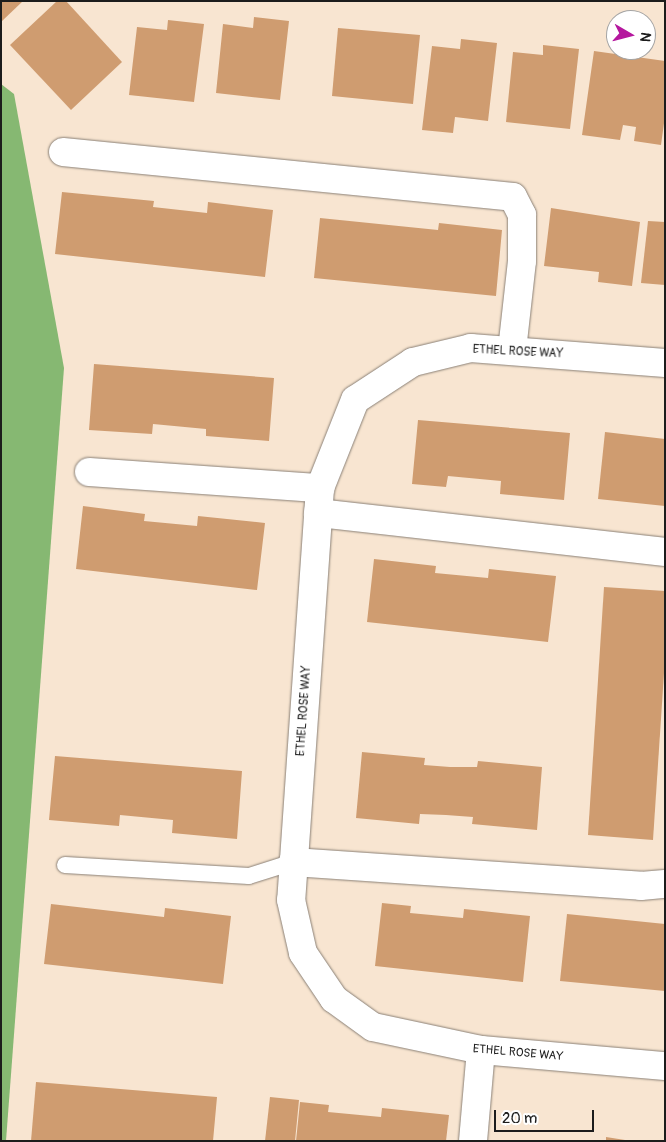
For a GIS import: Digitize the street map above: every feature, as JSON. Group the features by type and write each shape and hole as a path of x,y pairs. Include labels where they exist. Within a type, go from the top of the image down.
{"street":[{"path":"63,152 512,197 522,215 522,262 512,350"},
{"name":"ETHEL ROSE WAY","path":"665,363 470,348 413,362 355,400 319,500 291,900 303,953 334,999 373,1027 481,1050 665,1066"},
{"path":"89,472 319,500 665,552"},
{"path":"293,862 641,886 665,884"},
{"path":"473,1141 481,1050"}],"lane":[{"path":"64,865 249,876 293,862"}],"green space":[{"path":"1,84 14,94 64,368 6,1141 1,1141"}],"building":[{"path":"1,1 23,1 1,22"},
{"path":"57,1 66,1 122,62 71,110 10,45"},
{"path":"254,17 289,21 280,100 216,93 223,24 253,28"},
{"path":"168,20 204,24 194,102 129,95 137,27 167,30"},
{"path":"338,28 420,35 413,104 332,96"},
{"path":"461,39 497,43 488,121 455,117 453,133 422,130 432,46 460,49"},
{"path":"543,45 579,49 570,129 506,122 513,52 543,55"},
{"path":"594,51 606,53 606,60 665,61 665,116 661,145 634,141 636,127 623,125 620,140 582,135"},
{"path":"62,192 154,201 153,207 207,213 208,202 273,210 265,277 55,254"},
{"path":"551,208 640,222 632,286 598,282 599,272 544,266"},
{"path":"320,218 438,230 439,223 502,230 496,296 314,278"},
{"path":"648,221 665,222 665,285 641,283"},
{"path":"94,364 274,378 269,441 206,436 206,429 153,424 152,434 89,430"},
{"path":"418,420 570,433 564,500 500,494 501,481 448,476 446,487 412,484"},
{"path":"605,432 665,439 665,506 598,499"},
{"path":"83,506 145,514 144,521 197,526 198,516 265,523 257,590 76,569"},
{"path":"374,559 436,566 435,573 488,578 489,569 556,576 548,642 367,622"},
{"path":"604,587 665,591 665,658 653,840 588,835"},
{"path":"362,752 425,758 424,765 477,767 478,761 542,767 537,830 472,824 473,817 446,815 420,814 419,824 356,818"},
{"path":"55,756 242,771 237,839 172,833 173,820 120,815 119,826 49,820"},
{"path":"382,903 411,906 410,913 463,918 464,909 530,916 523,982 375,966"},
{"path":"51,904 164,917 165,908 231,916 223,984 44,964"},
{"path":"567,914 665,924 665,991 560,981"},
{"path":"36,1082 217,1097 213,1141 31,1141"},
{"path":"270,1097 299,1100 295,1141 265,1141"},
{"path":"300,1102 329,1105 328,1112 381,1117 382,1108 449,1115 446,1141 296,1141"},
{"path":"606,1137 625,1140 625,1141 606,1141"}]}
